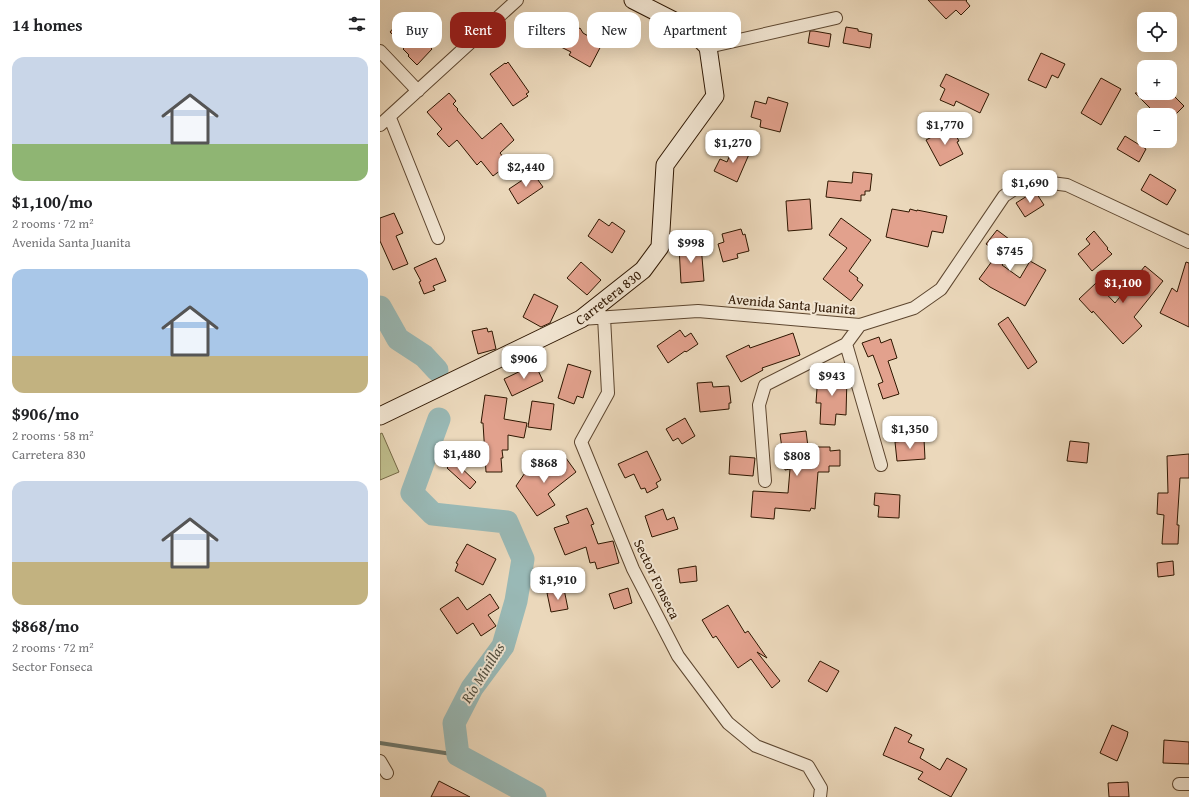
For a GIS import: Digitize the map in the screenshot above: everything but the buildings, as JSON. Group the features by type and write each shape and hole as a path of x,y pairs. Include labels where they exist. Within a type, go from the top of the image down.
{"street":[{"path":"438,238 385,121 517,0"},
{"path":"634,0 658,12"},
{"path":"741,40 836,18"},
{"name":"Carretera 830","path":"380,416 581,319 643,270 660,247 665,165 714,96 708,48"},
{"path":"380,51 418,91"},
{"name":"Avenida Santa Juanita","path":"581,319 698,311 860,325 914,308 941,289 1004,196 1028,180 1067,186 1189,242"},
{"name":"Sector Fonseca","path":"604,317 608,393 581,442 633,569 678,656 728,723 756,746 808,766 822,788 820,797"},
{"path":"765,480 759,405 765,385 846,344 860,325"},
{"path":"846,344 881,465"},
{"path":"380,761 387,773"}],"shaded area":[{"path":"382,433 399,472 380,480 380,434"}],"waterway":[{"name":"Río Minillas","path":"380,307 398,339 424,356 437,370"},
{"name":"Río Minillas","path":"439,419 412,493 433,514 507,522 523,559 516,601 503,646 472,688 454,723 458,755 535,797"},
{"path":"380,743 458,755"}]}
